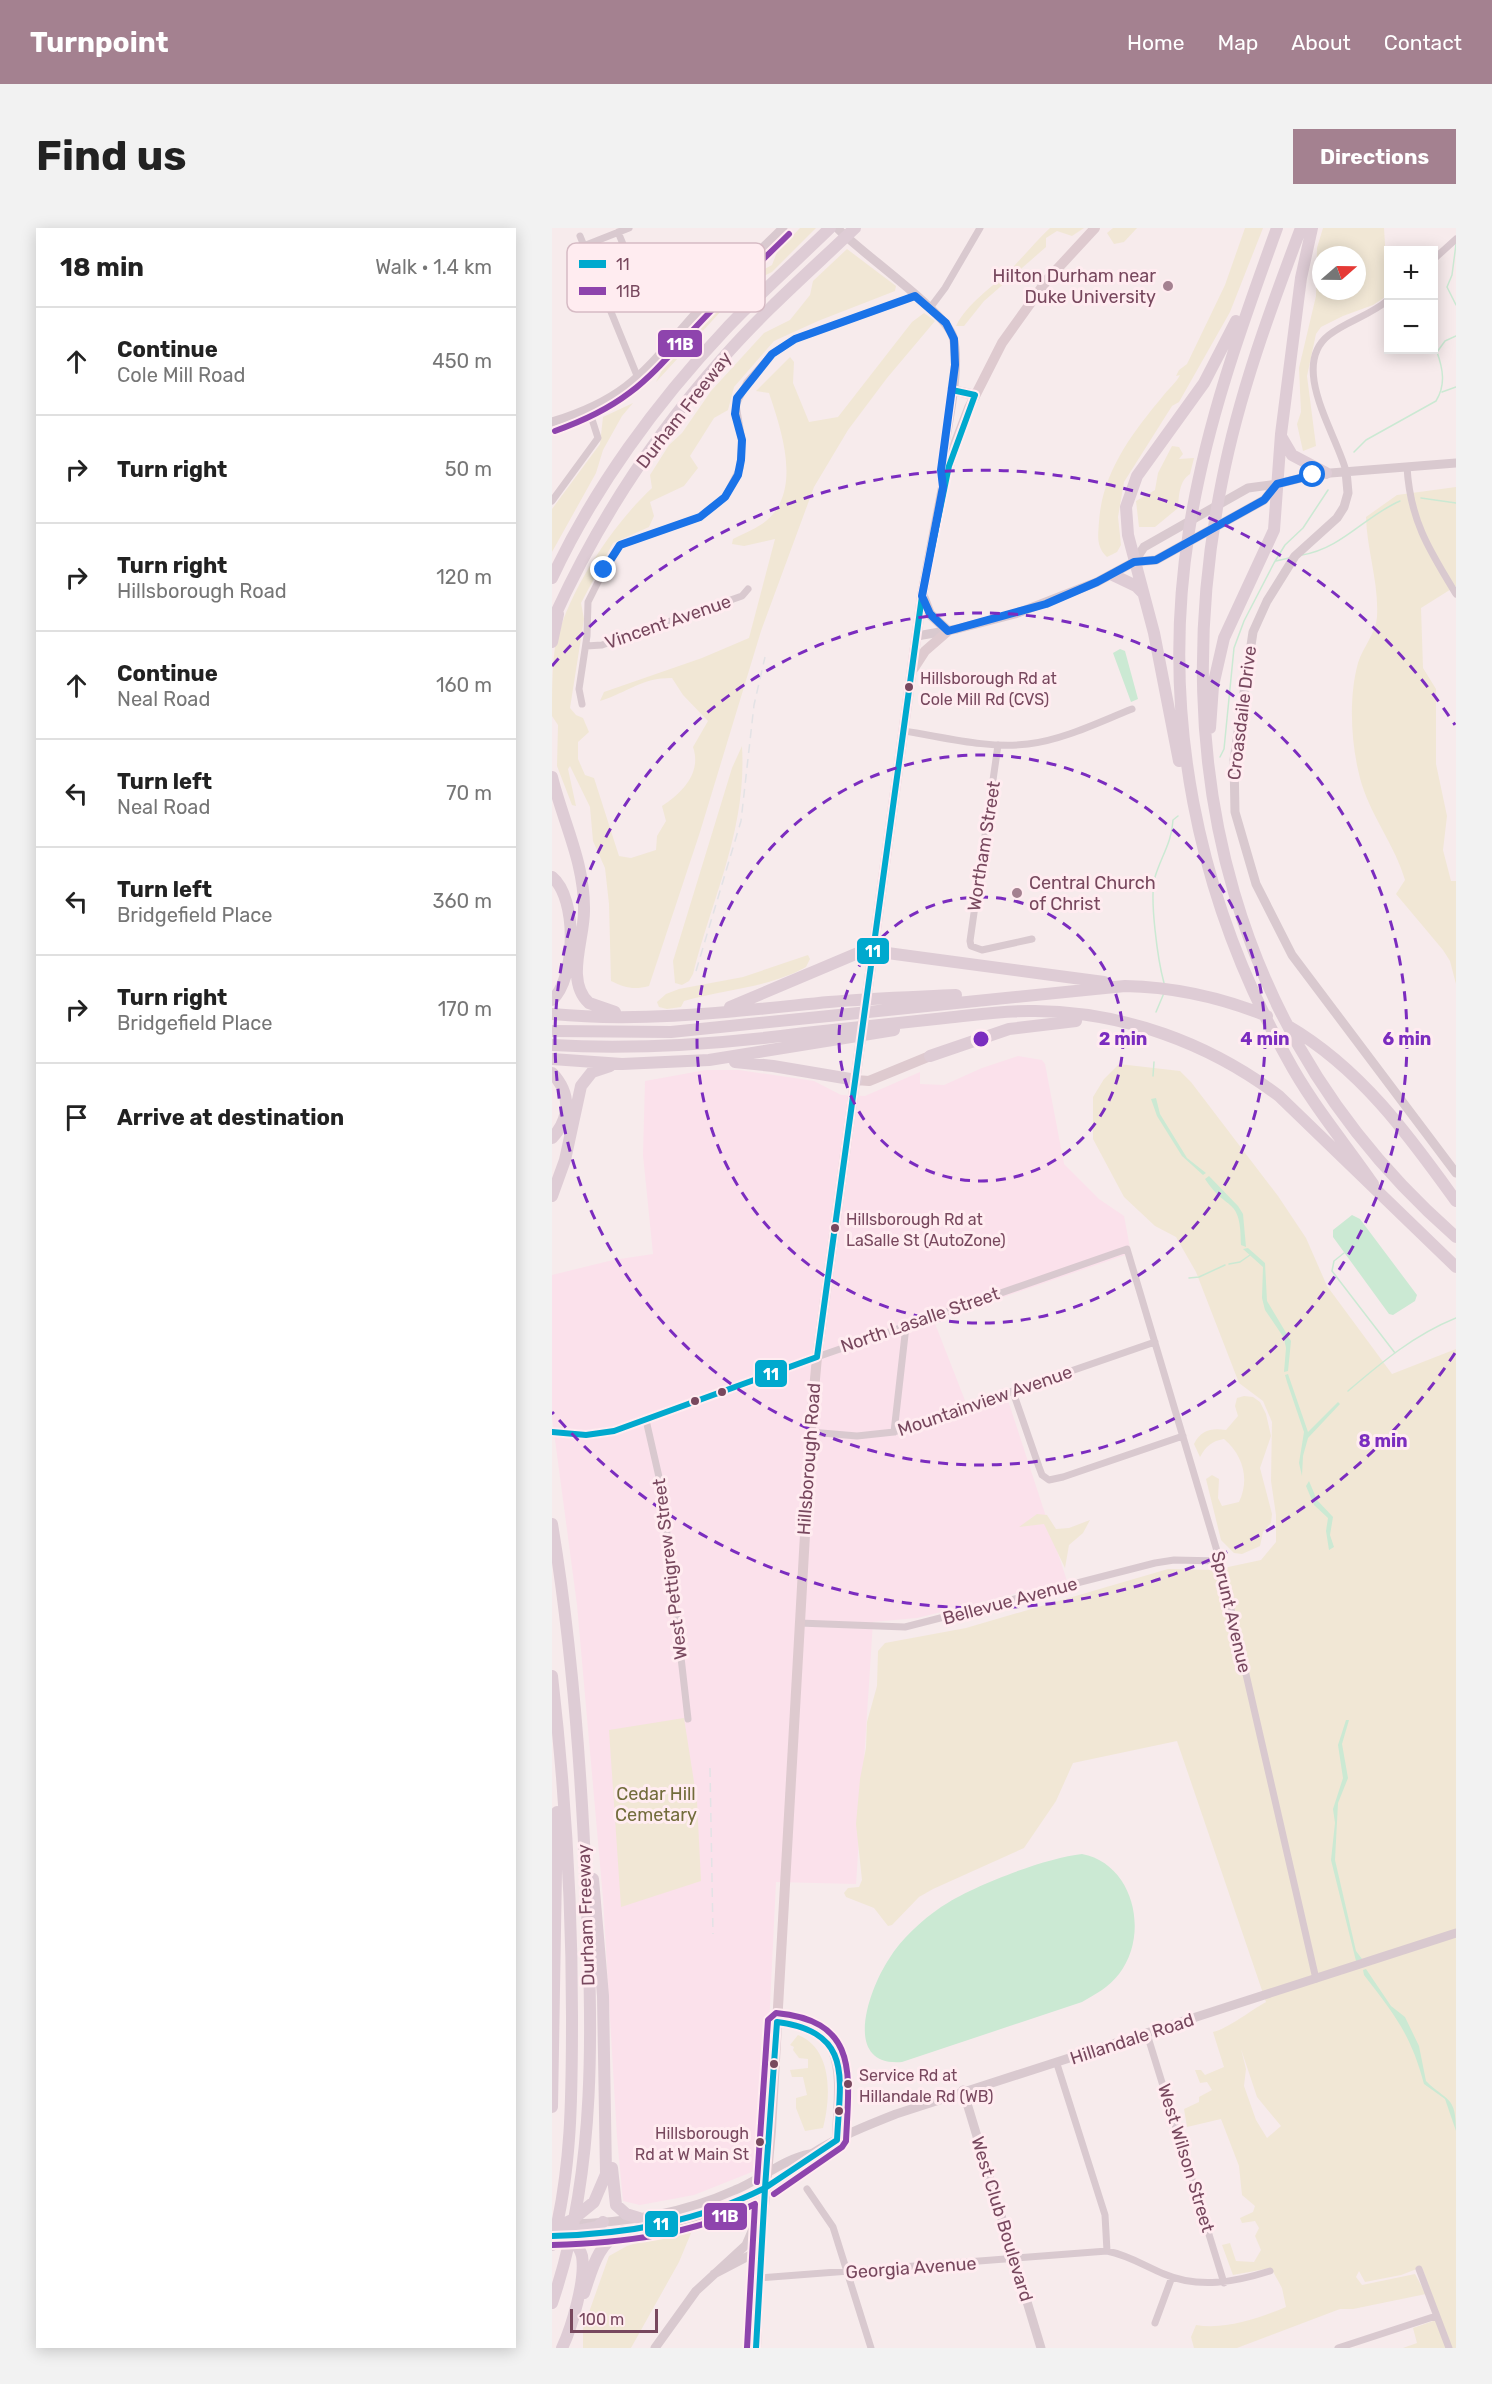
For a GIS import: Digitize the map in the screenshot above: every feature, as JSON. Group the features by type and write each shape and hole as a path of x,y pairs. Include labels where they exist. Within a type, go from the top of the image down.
{"highway":[{"name":"Durham Freeway","path":"765,291 830,228"},
{"name":"Durham Freeway","path":"552,622 598,531 670,423 736,343 855,228"},
{"path":"1194,814 1184,748 1180,689 1184,570 1198,486 1218,405 1277,228"},
{"path":"1300,228 1263,333 1222,479 1210,551 1202,640 1206,759 1217,826 1231,884 1257,960 1285,1020 1316,1075 1374,1155 1399,1184 1456,1237"},
{"path":"1206,759 1213,686 1220,651 1234,612 1271,539 1275,519 1281,434 1301,278 1312,228"},
{"path":"1257,284 1204,383 1154,450 1132,485 1125,515 1134,562 1156,644 1174,742 1215,897 1254,994 1299,1079 1372,1184"},
{"name":"Durham Freeway","path":"552,578 568,546 612,476 676,386 744,312"},
{"path":"1281,434 1292,455 1326,473"},
{"path":"1113,574 1136,586 1143,593"},
{"path":"552,642 561,603"},
{"path":"552,777 577,854 584,891 584,923 576,975 579,989 586,1000 598,1008 642,1016"},
{"path":"552,877 564,891 571,920 565,982 552,1000"},
{"path":"700,1014 742,1004 861,951 1125,986"},
{"path":"552,1030 670,1032 1125,986 1184,990 1225,1000 1278,1021 1326,1051 1377,1098 1456,1201"},
{"path":"552,1014 642,1016 700,1014 871,999 1044,993"},
{"path":"552,1045 632,1048 713,1043 1035,1011 1107,1019 1137,1025 1181,1039 1247,1073 1292,1107 1342,1158 1372,1184 1410,1225 1456,1267"},
{"path":"930,1056 1019,1026 1107,1019"},
{"path":"552,1059 622,1064 709,1060 892,1031 918,1021"},
{"path":"709,1060 773,1066 856,1080"},
{"path":"552,1196 565,1160 581,1086 592,1072 622,1064"},
{"path":"552,1073 560,1083 567,1103 563,1124 552,1138"},
{"name":"Durham Freeway","path":"552,1524 564,1592 581,1761 589,1951 587,2121 579,2200 567,2260 552,2303"},
{"name":"Durham Freeway","path":"552,1676 568,1859 572,1974 570,2128 560,2232"},
{"path":"560,2232 583,2213 600,2194 606,2174 602,1961 581,1761"},
{"path":"552,2107 556,1797 561,1772"},
{"path":"606,2129 611,2146 614,2198 620,2209 639,2218"},
{"path":"552,2211 560,2232 578,2245 582,2258 571,2324"},
{"path":"560,2232 597,2227 603,2222"},
{"path":"561,2348 601,2248 623,2230"}],"main road":[{"name":"Hillsborough Road","path":"756,2348 810,1432 817,1357 922,596 943,487 956,442 975,395 1002,343 1026,308 1095,228"},
{"path":"952,390 975,395"},
{"path":"912,670 925,651 948,631 930,614 922,596"},
{"path":"856,1080 869,1081 930,1056"},
{"path":"777,2022 811,2027 821,2033 832,2046 838,2069 837,2140"}],"street":[{"path":"591,243 629,228"},
{"path":"765,246 783,228"},
{"path":"837,228 946,323 954,339 952,390 941,470 943,487"},
{"path":"930,308 949,282 980,228"},
{"path":"618,232 623,243"},
{"path":"580,236 585,243"},
{"path":"1438,256 1454,242"},
{"path":"582,704 579,689 586,646 588,602 617,548 700,517 716,507 732,486 741,460 742,440 735,414 737,398 764,362 795,339 915,296"},
{"path":"1346,471 1312,380 1313,363 1318,347 1329,335 1384,303"},
{"path":"612,312 638,378"},
{"path":"552,422 589,410 613,398 638,378 698,312"},
{"path":"552,501 598,438 589,410"},
{"path":"947,430 956,442"},
{"path":"1134,562 1144,547 1248,488 1326,473 1456,463"},
{"path":"1407,467 1411,503 1419,530 1456,594"},
{"name":"Croasdaile Drive","path":"1346,471 1348,493 1342,511 1295,555 1256,623 1248,654 1234,760 1235,812 1256,884 1283,940 1309,979 1456,1173"},
{"path":"917,636 948,631 1046,604 1134,562 1156,560 1264,500 1277,484"},
{"name":"Vincent Avenue","path":"586,646 602,645 724,603 742,596 748,589"},
{"path":"904,731 998,745 1040,742 1132,709"},
{"name":"Wortham Street","path":"998,745 971,946 982,950 1032,939"},
{"name":"North Lasalle Street","path":"555,1433 605,1433 646,1420 817,1357 1127,1249"},
{"name":"Sprunt Avenue","path":"1127,1249 1220,1561 1316,1979"},
{"path":"894,1432 906,1326"},
{"name":"Mountainview Avenue","path":"810,1432 857,1436 894,1432 1155,1342"},
{"path":"1013,1392 1038,1467 1048,1479 1063,1477 1184,1436"},
{"name":"West Pettigrew Street","path":"646,1420 662,1490 688,1719"},
{"name":"Bellevue Avenue","path":"799,1623 905,1627 1155,1563 1174,1560 1220,1561"},
{"name":"Hillandale Road","path":"603,2222 681,2210 710,2201 752,2183 796,2157 812,2153 896,2114 963,2090 1057,2064 1456,1933"},
{"name":"West Wilson Street","path":"1147,2034 1224,2283"},
{"path":"1057,2064 1105,2215 1107,2251"},
{"name":"West Club Boulevard","path":"963,2090 1041,2348"},
{"name":"Hillandale Road","path":"560,2232 623,2230 668,2224 714,2211 767,2187 788,2174 812,2153"},
{"path":"807,2189 832,2227 871,2348"},
{"path":"655,2348 688,2299 751,2238 763,2205"},
{"path":"713,2274 760,2250"},
{"name":"Georgia Avenue","path":"759,2278 848,2273 1107,2251 1120,2254 1172,2277 1206,2283 1224,2283 1270,2271"},
{"path":"1419,2269 1449,2348"},
{"path":"1155,2323 1172,2277"},
{"path":"1338,2348 1436,2316"}],"shaded area":[{"path":"1120,649 1125,651 1138,699 1131,702 1113,653"},
{"path":"1018,1056 1042,1060 1045,1064 1064,1164 1099,1199 1124,1216 1131,1253 934,1321 966,1403 1004,1388 1067,1581 917,1618 873,1622 856,1884 776,1882 762,2168 694,2195 640,2205 623,2201 603,1898 577,1605 552,1417 552,1275 613,1260 653,1254 643,1155 645,1081 706,1070 739,1070 814,1081 841,1095 865,1096 920,1072 920,1084 944,1085 982,1068"},
{"path":"1156,1098 1160,1114 1187,1158 1206,1173 1203,1175 1182,1156 1157,1116 1151,1099"},
{"path":"1209,1176 1243,1214 1246,1247 1241,1245 1235,1211 1213,1190 1205,1179"},
{"path":"1352,1215 1360,1219 1417,1295 1415,1301 1393,1315 1389,1314 1333,1237 1333,1230"},
{"path":"1248,1248 1265,1263 1267,1301 1291,1341 1288,1371 1284,1372 1286,1348 1284,1338 1265,1310 1262,1298 1263,1267 1243,1249"},
{"path":"1288,1374 1308,1432 1338,1402 1340,1404 1308,1438 1303,1456 1302,1476 1299,1463 1304,1432 1285,1375"},
{"path":"1309,1481 1317,1500 1333,1517 1330,1535 1334,1547 1329,1550 1326,1531 1328,1518 1314,1505 1306,1486"},
{"path":"1346,1720 1349,1720 1342,1744 1348,1778 1338,1803 1335,1860 1356,1951 1362,1959 1356,1961 1331,1860 1335,1823 1333,1809 1343,1778 1338,1745"},
{"path":"1082,1854 1100,1860 1114,1871 1125,1886 1132,1903 1135,1921 1134,1940 1128,1958 1111,1983 1082,2002 902,2062 883,2060 871,2052 866,2039 865,2023 868,2005 882,1972 894,1952 912,1930 941,1907 971,1890 1029,1867"},
{"path":"1366,1969 1391,2006 1405,2017 1419,2046 1426,2081 1452,2105 1456,2119 1456,2131 1445,2099 1424,2084 1414,2052 1401,2026 1364,1975 1363,1970"}],"green space":[{"path":"800,228 816,228 772,272 765,276 765,269 772,265 777,252"},
{"path":"1050,228 1084,228 1072,236 1057,231 1046,238 1046,247 984,301 964,326 956,326 974,302 1011,269"},
{"path":"1113,228 1137,228 1124,242 1114,244 1107,233"},
{"path":"1245,228 1263,228 1230,312 1179,402 1172,406 1124,482 1118,517 1121,545 1117,552 1107,557 1099,545 1098,532 1101,504 1112,470 1130,439 1178,378 1180,375 1176,376 1179,370 1187,364 1225,285"},
{"path":"1323,228 1384,228 1384,298 1373,305 1321,327 1316,334 1307,376 1316,446 1303,451 1297,424 1301,412 1299,368 1315,300 1366,300 1366,246 1318,246"},
{"path":"847,249 896,286 895,291 774,341 734,387 728,410 714,418 690,456 698,468 684,486 650,502 654,516 649,527 613,543 581,603 584,619 570,708 576,715 583,718 589,732 578,742 578,759 585,775 594,778 619,856 631,858 656,850 657,836 666,821 662,806 677,795 692,774 695,765 693,747 708,721 683,695 672,678 651,680 600,701 604,692 702,658 749,638 775,539 744,546 732,544 733,539 762,524 775,512 783,497 786,480 784,444 769,393 756,391 790,357 794,362 793,383 809,422 838,417 912,322 924,313 935,321 887,378 848,430 814,487 761,631 700,832 649,986 625,987 611,981 609,904 605,868 593,841 590,807 570,766 568,769 576,806 572,805 557,766 558,725 552,716 552,681 555,647 561,626 580,583 593,561 622,521 652,488 650,475 669,445 682,433 711,391 764,333 790,320 810,295 813,281"},
{"path":"712,312 720,312 656,382 662,370"},
{"path":"633,403 622,416 603,450 596,473 552,552 552,509 600,444 603,417"},
{"path":"1172,446 1179,447 1183,454 1179,459 1194,458 1190,474 1186,477 1179,494 1178,508 1155,527 1139,527 1136,501 1155,490 1158,473"},
{"path":"1456,487 1456,586 1421,608 1423,668 1436,689 1436,764 1447,816 1443,850 1451,881 1456,881 1456,984 1450,961 1443,950 1396,894 1405,880 1362,785 1355,756 1352,708 1358,663 1374,629 1377,617 1366,517 1397,495"},
{"path":"742,746 739,806 727,862 693,974 689,981 682,985 675,983 673,961 732,768"},
{"path":"808,955 810,959 806,967 777,979 684,1001 681,1007 667,1009 659,1007 657,1002 666,994 679,989 743,977"},
{"path":"1119,1064 1180,1071 1191,1082 1278,1196 1306,1238 1327,1286 1392,1374 1456,1349 1456,2348 1451,2348 1422,2267 1401,2275 1365,2282 1359,2271 1356,2277 1362,2285 1415,2274 1426,2294 1353,2309 1340,2309 1237,2348 1194,2348 1191,2337 1196,2325 1231,2324 1254,2319 1286,2307 1282,2288 1271,2268 1233,2275 1222,2245 1230,2243 1236,2261 1254,2262 1261,2250 1255,2236 1259,2228 1255,2221 1242,2223 1240,2218 1253,2212 1255,2206 1242,2195 1239,2166 1221,2119 1187,2127 1184,2109 1199,2102 1199,2097 1212,2090 1207,2082 1200,2083 1195,2070 1201,2070 1205,2075 1224,2067 1213,2032 1232,2024 1266,2002 1177,1741 1073,1763 1056,1801 1024,1848 919,1897 892,1925 888,1926 874,1908 846,1897 844,1893 848,1888 859,1887 862,1880 856,1824 860,1779 866,1748 867,1722 877,1686 878,1651 885,1643 966,1628 1168,1569 1214,1570 1261,1560 1276,1542 1276,1515 1271,1481 1272,1422 1263,1401 1239,1383 1196,1272 1176,1237 1155,1226 1124,1197 1093,1139 1093,1097 1104,1079","holes":["1241,2049 1257,2097 1281,2126 1267,2138 1256,2120 1244,2086 1246,2069"]},
{"path":"1253,1397 1260,1402 1266,1414 1271,1436 1260,1468 1272,1514 1271,1523 1263,1532 1260,1546 1242,1554 1234,1553 1221,1540 1206,1479 1212,1475 1219,1479 1218,1498 1222,1506 1239,1502 1244,1485 1240,1460 1231,1445 1224,1439 1210,1445 1200,1457 1194,1444 1207,1431 1226,1430 1238,1416 1235,1406 1237,1398"},
{"path":"1037,1514 1047,1515 1056,1529 1069,1528 1090,1520 1083,1533 1069,1545 1065,1568 1044,1524 1019,1527"},
{"name":"Cedar Hill Cemetary","path":"684,1718 697,1801 701,1881 621,1907 609,1730"},
{"path":"798,2035 818,2051 827,2075 826,2116 823,2128 805,2131 796,2108 796,2098 807,2095 803,2077 792,2077 790,2070 808,2068 808,2059 799,2058 793,2050 794,2047 790,2045"},
{"path":"694,2226 679,2262 631,2348 583,2348 583,2329 609,2256 627,2246"},
{"path":"1436,2320 1446,2348 1403,2348 1417,2343 1413,2328"}],"waterway":[{"path":"1456,244 1452,275 1447,287 1456,305"},
{"path":"1354,452 1366,440 1436,401 1443,377 1437,352 1445,341 1456,336"},
{"path":"1442,392 1456,387"},
{"path":"1220,757 1224,749 1234,648 1244,621 1285,545 1303,528 1328,490"},
{"path":"1421,498 1456,503"},
{"path":"1302,555 1329,546 1387,507 1400,501"},
{"path":"1276,561 1289,558"},
{"path":"1164,983 1155,930 1153,887 1171,835 1173,820 1178,816"},
{"path":"1156,1012 1164,993"},
{"path":"1153,1076 1154,1062"},
{"path":"1344,1253 1334,1261 1332,1271 1395,1353"},
{"path":"1229,1264 1240,1262 1250,1255"},
{"path":"1189,1278 1199,1277 1225,1265"},
{"path":"1348,1391 1412,1341 1456,1318"}],"railway":[{"path":"696,971 741,821 754,705 765,657"},
{"path":"710,1768 713,1934"}],"transit line":[{"name":"11B","path":"765,257 789,234"},
{"name":"11B","path":"555,431 606,408 642,383 710,312"},
{"name":"11","path":"552,1432 586,1435 614,1431 817,1357 922,596 949,466 975,395 952,390 941,470 943,487"},
{"name":"11B","path":"757,2182 768,2020 776,2013 803,2018 823,2027 836,2040 844,2055 848,2094 846,2141 842,2147 774,2194"},
{"name":"11","path":"777,2022 802,2027 819,2036 831,2048 840,2078 837,2140 765,2188 777,2022"},
{"name":"11","path":"552,2236 608,2232 662,2224 714,2210 765,2188"},
{"name":"11","path":"756,2348 765,2188"},
{"name":"11B","path":"552,2245 630,2239 681,2230 731,2215 755,2204 747,2348"}],"place":[{"name":"Hilton Durham near Duke University","path":"1168,286"},
{"name":"Hillsborough Rd at Cole Mill Rd (CVS)","path":"909,687"},
{"name":"Central Church of Christ","path":"1017,893"},
{"name":"Hillsborough Rd at LaSalle St (AutoZone)","path":"835,1228"},
{"name":"Service Rd at Hillandale Rd (WB)","path":"848,2084"},
{"name":"Hillsborough Rd at W Main St","path":"760,2142"}],"route":[{"path":"604,570 614,551 620,545 700,517 716,507 725,497 738,475 741,460 742,440 735,414 737,398 747,382 772,354 795,339 915,296 946,323 952,333 955,346 952,393 941,470 943,487 922,596 930,614 948,631 1046,604 1097,582 1134,562 1156,560 1264,500 1277,484 1313,475"}]}
